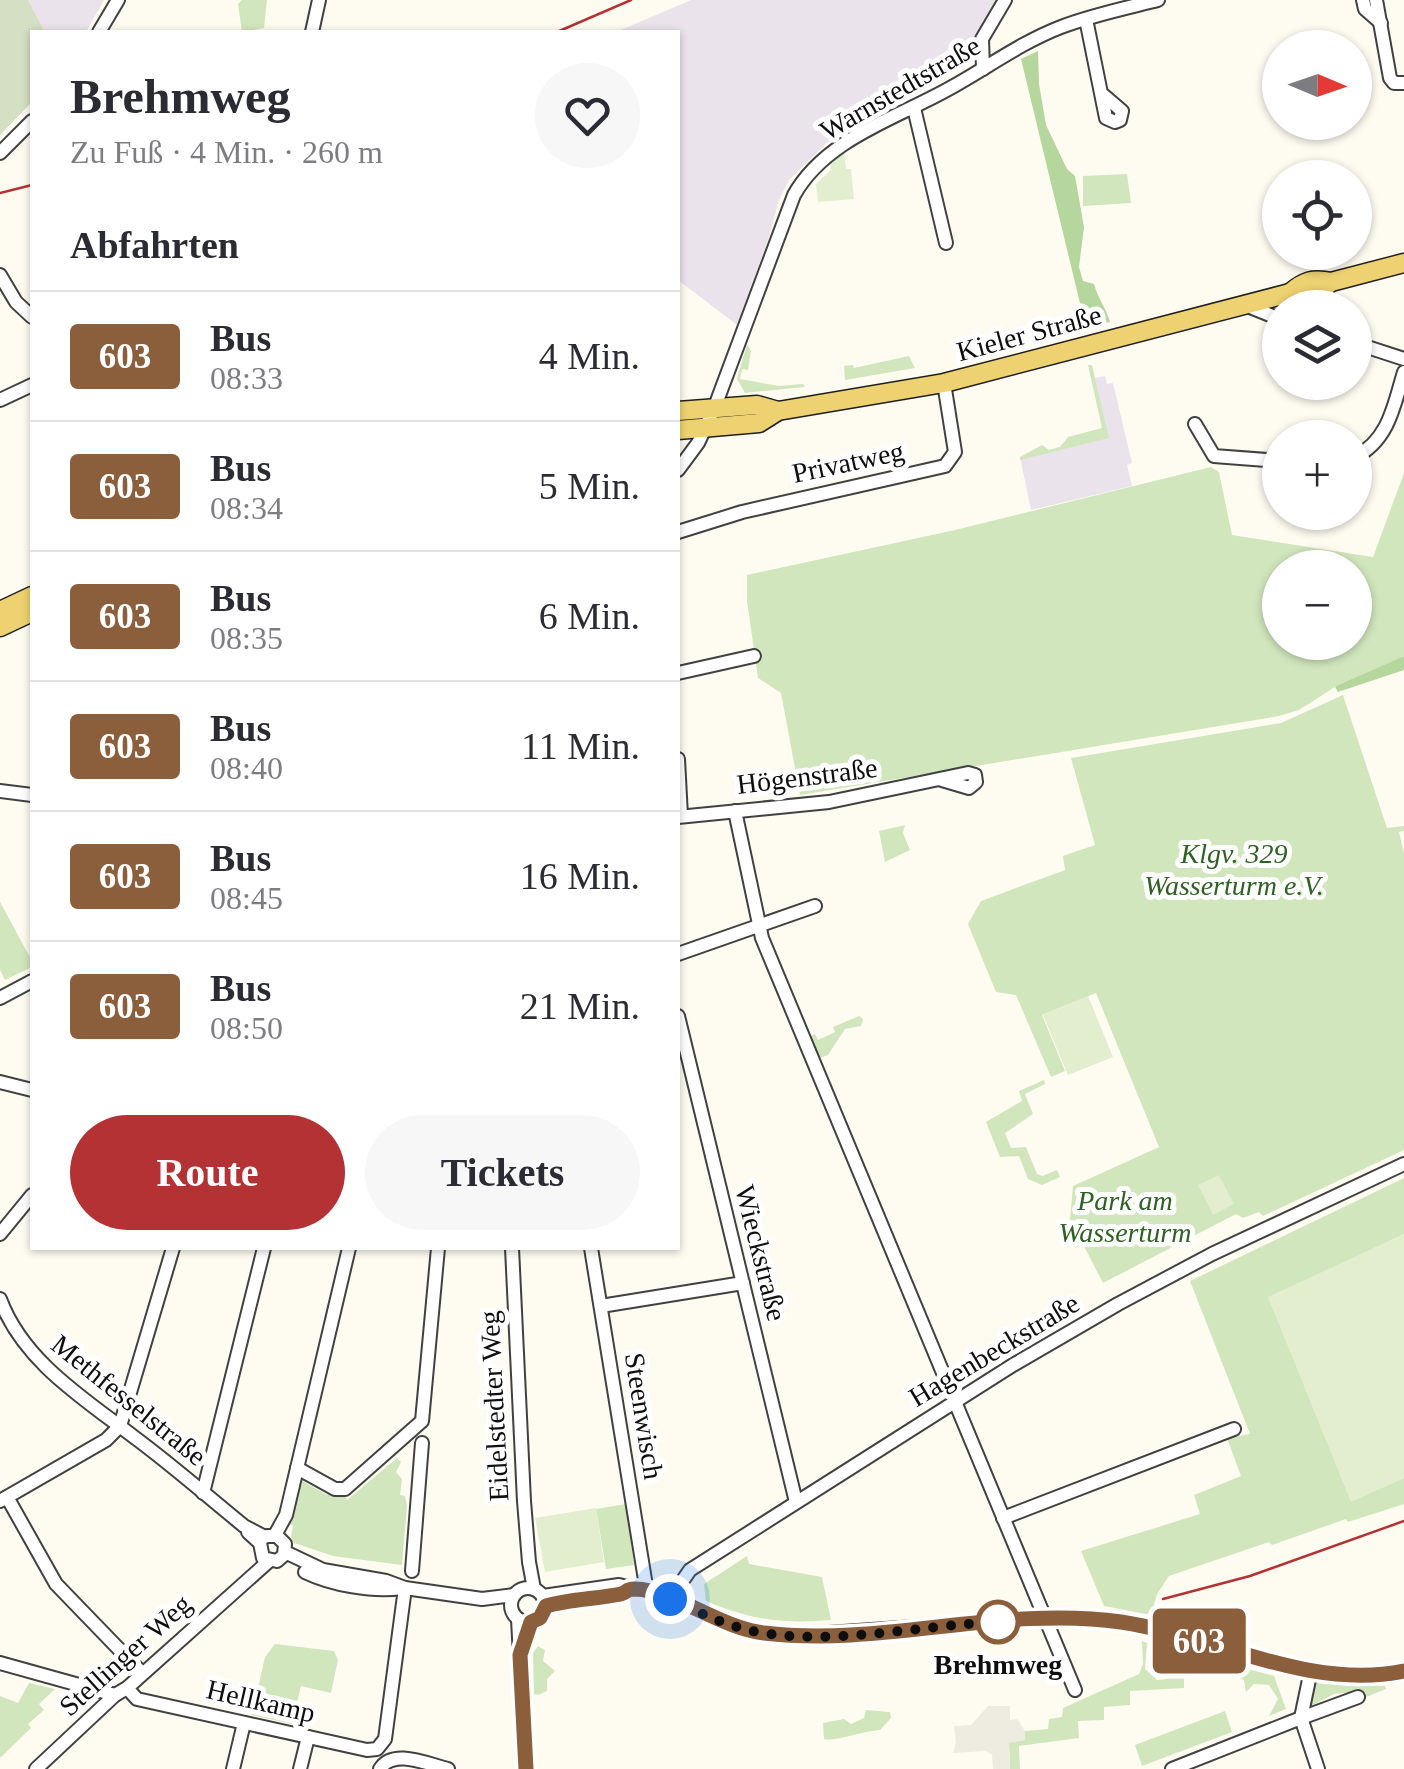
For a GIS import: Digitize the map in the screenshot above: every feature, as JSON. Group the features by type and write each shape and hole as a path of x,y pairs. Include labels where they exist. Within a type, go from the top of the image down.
{"main road":[{"name":"Kieler Straße","path":"1321,290 1330,282 1404,264"},
{"name":"Kieler Straße","path":"680,430 759,423 778,411 944,383 1262,303"},
{"name":"Kieler Straße","path":"680,411 757,405 778,411"},
{"path":"0,610 30,597"},
{"path":"0,627 30,613"}],"street":[{"path":"101,30 118,0"},
{"path":"312,30 319,0"},
{"path":"983,69 982,39 1005,0"},
{"name":"Warnstedtstraße","path":"680,462 706,429 796,191 812,170 844,143 1044,34 1086,18 1158,0"},
{"path":"1364,0 1364,9 1381,23"},
{"path":"1376,0 1390,78 1404,84"},
{"path":"1086,18 1101,92"},
{"path":"914,108 946,243"},
{"path":"0,153 30,123"},
{"path":"0,275 16,302 30,315"},
{"path":"1245,305 1262,311"},
{"path":"1372,349 1404,359"},
{"path":"1372,446 1383,434 1404,372"},
{"name":"Privatweg","path":"680,531 732,514 948,464 955,445 944,383"},
{"path":"0,400 30,386"},
{"path":"1195,424 1214,456 1262,460"},
{"path":"680,673 754,656"},
{"name":"Högenstraße","path":"680,816 829,802 942,780"},
{"path":"0,791 30,794"},
{"path":"735,810 758,928 1075,1690"},
{"path":"680,953 815,906"},
{"path":"0,998 30,981"},
{"name":"Wieckstraße","path":"680,1024 796,1502"},
{"path":"0,1082 30,1090"},
{"name":"Hagenbeckstraße","path":"670,1599 690,1570 955,1401 1157,1282 1404,1164"},
{"path":"0,1234 30,1197"},
{"path":"142,1673 56,1584 4,1499 106,1440 120,1426 173,1250"},
{"path":"203,1493 264,1250"},
{"path":"271,1549 286,1515 350,1250"},
{"path":"296,1468 335,1489 345,1489 422,1420 438,1250"},
{"name":"Eidelstedter Weg","path":"512,1250 528,1603"},
{"name":"Steenwisch","path":"591,1250 646,1592"},
{"path":"601,1306 743,1284"},
{"name":"Methfesselstraße","path":"0,1299 10,1336 271,1549 323,1570 405,1588 528,1603"},
{"path":"1003,1518 1234,1429"},
{"path":"412,1571 422,1443"},
{"name":"Stellinger Weg","path":"36,1769 261,1572 271,1549"},
{"path":"526,1769 520,1655 528,1603 609,1586 670,1599 743,1629 800,1635 1045,1618 1126,1623 1311,1670 1360,1674 1404,1671"},
{"name":"Hellkamp","path":"0,1663 372,1750 385,1739 405,1588"},
{"path":"1311,1670 1301,1718 1318,1769"},
{"path":"1172,1769 1358,1696"},
{"path":"233,1769 244,1723"},
{"path":"300,1769 308,1737"},
{"path":"380,1769 388,1759 397,1758 448,1769"}],"shaded area":[{"path":"28,0 104,0 87,30 44,30"},
{"path":"691,0 998,0 951,73 833,137 789,180 737,325 680,282 680,30 621,30"},
{"path":"1105,376 1107,384 1113,383 1132,463 1127,465 1132,486 1031,510 1020,457 1108,435 1095,378"},
{"path":"988,1706 1010,1706 1010,1720 1017,1719 1025,1731 1025,1740 1009,1743 1010,1769 993,1769 992,1755 986,1751 953,1753 954,1726 971,1725"}],"green space":[{"path":"0,0 28,0 44,30 30,30 30,104 0,135"},
{"path":"242,0 267,0 264,28 242,30 238,4"},
{"path":"1038,51 1046,125 1067,169 1075,176 1084,227 1079,267 1083,281 1094,284 1110,322 1086,328 1021,59"},
{"path":"844,152 846,169 851,169 854,199 818,202 816,184 831,170 830,163"},
{"path":"1127,174 1131,203 1083,206 1083,176"},
{"path":"747,344 751,351 748,370 742,369 740,379 805,387 745,393 737,379"},
{"path":"909,356 915,368 845,380 844,366 854,368"},
{"path":"1088,365 1092,365 1109,438 1020,460 1042,445 1049,450 1060,447 1068,437 1102,428"},
{"path":"1211,467 1219,472 1232,535 1328,550 1262,550 1262,660 1372,660 1372,557 1404,473 1404,656 1338,685 1299,710 1279,716 800,795 781,693 758,678 747,575 955,530"},
{"path":"1404,656 1404,670 1338,692 1335,687 1338,685"},
{"path":"1343,695 1387,828 1404,826 1404,831 1399,832 1404,854 1404,1150 1263,1216 1259,1212 1243,1218 1236,1214 1103,1283 1070,1219 1073,1186 1159,1147 1096,993 1042,1015 1065,1071 1051,1077 1016,995 996,992 968,924 981,901 1065,870 1063,856 1095,845 1071,758 1281,723"},
{"path":"905,825 903,833 910,850 885,862 879,831"},
{"path":"0,902 30,957 30,968 5,980 0,970"},
{"path":"1088,996 1113,1057 1068,1075 1043,1015"},
{"path":"859,1016 863,1019 861,1026 845,1029 828,1055 820,1058 811,1036 815,1034 818,1040 835,1032 833,1027"},
{"path":"1044,1080 1045,1084 1025,1094 1033,1114 1005,1133 1011,1148 1026,1147 1037,1174 1057,1170 1060,1177 1042,1185 1028,1179 1019,1156 1000,1157 986,1122 1022,1101 1019,1091"},
{"path":"1219,1175 1234,1204 1213,1215 1198,1185"},
{"path":"1404,1178 1404,1234 1269,1298 1351,1501 1404,1478 1404,1504 1272,1545 1269,1542 1169,1576 1157,1594 1151,1615 1104,1606 1081,1551 1200,1514 1194,1495 1241,1476 1227,1438 1250,1434 1190,1281"},
{"path":"1404,1234 1404,1478 1351,1502 1268,1297"},
{"path":"397,1458 401,1462 396,1472 402,1479 400,1495 405,1496 407,1506 402,1565 333,1556 294,1543 293,1526 288,1523 302,1481 327,1495 334,1491 344,1494 347,1500"},
{"path":"626,1504 634,1565 606,1569 596,1509"},
{"path":"596,1508 604,1562 545,1572 535,1518"},
{"path":"747,1556 749,1564 822,1577 831,1620 767,1619 706,1601 704,1584"},
{"path":"1142,1641 1147,1643 1145,1669 1157,1680 1170,1676 1178,1664 1170,1649 1154,1648 1153,1644 1274,1676 1286,1709 1269,1716 1278,1699 1269,1685 1254,1684 1246,1692 1244,1680 1230,1673 1184,1672 1184,1688 1130,1691 1130,1705 1104,1707 1104,1720 1078,1721 1079,1738 1019,1746 1020,1769 1010,1769 1009,1742 1025,1740 1025,1731 1048,1729 1049,1719 1062,1717 1063,1708 1139,1674 1143,1664"},
{"path":"275,1644 334,1651 338,1660 331,1693 301,1686 292,1724 252,1715 265,1657"},
{"path":"538,1646 545,1650 543,1661 555,1671 547,1679 547,1691 538,1695 534,1694 533,1653"},
{"path":"29,1683 55,1689 39,1704 44,1710 28,1724 31,1728 0,1758 0,1696 18,1703"},
{"path":"1311,1685 1386,1689 1366,1697 1363,1691 1334,1694 1307,1708"},
{"path":"866,1710 890,1712 891,1718 880,1730 824,1739 823,1723 844,1719 851,1724 864,1718"},
{"path":"1225,1711 1232,1732 1142,1766 1135,1745"}],"tram line":[{"path":"562,30 631,0"},
{"path":"0,193 30,186"}],"railway":[{"path":"1163,1599 1250,1576 1404,1521"}],"bus line":[{"name":"603","path":"526,1769 520,1655 531,1622 540,1618 546,1606 620,1594 632,1588 762,1633 814,1636 1066,1617 1126,1623 1331,1674 1404,1671"}],"place":[{"name":"Brehmweg","path":"998,1622"}],"route":[{"path":"670,1599 710,1617 762,1633 814,1636 998,1622"}],"park label":[{"name":"Klgv. 329 Wasserturm e.V.","path":"1234,869"},
{"name":"Park am Wasserturm","path":"1125,1216"}]}
